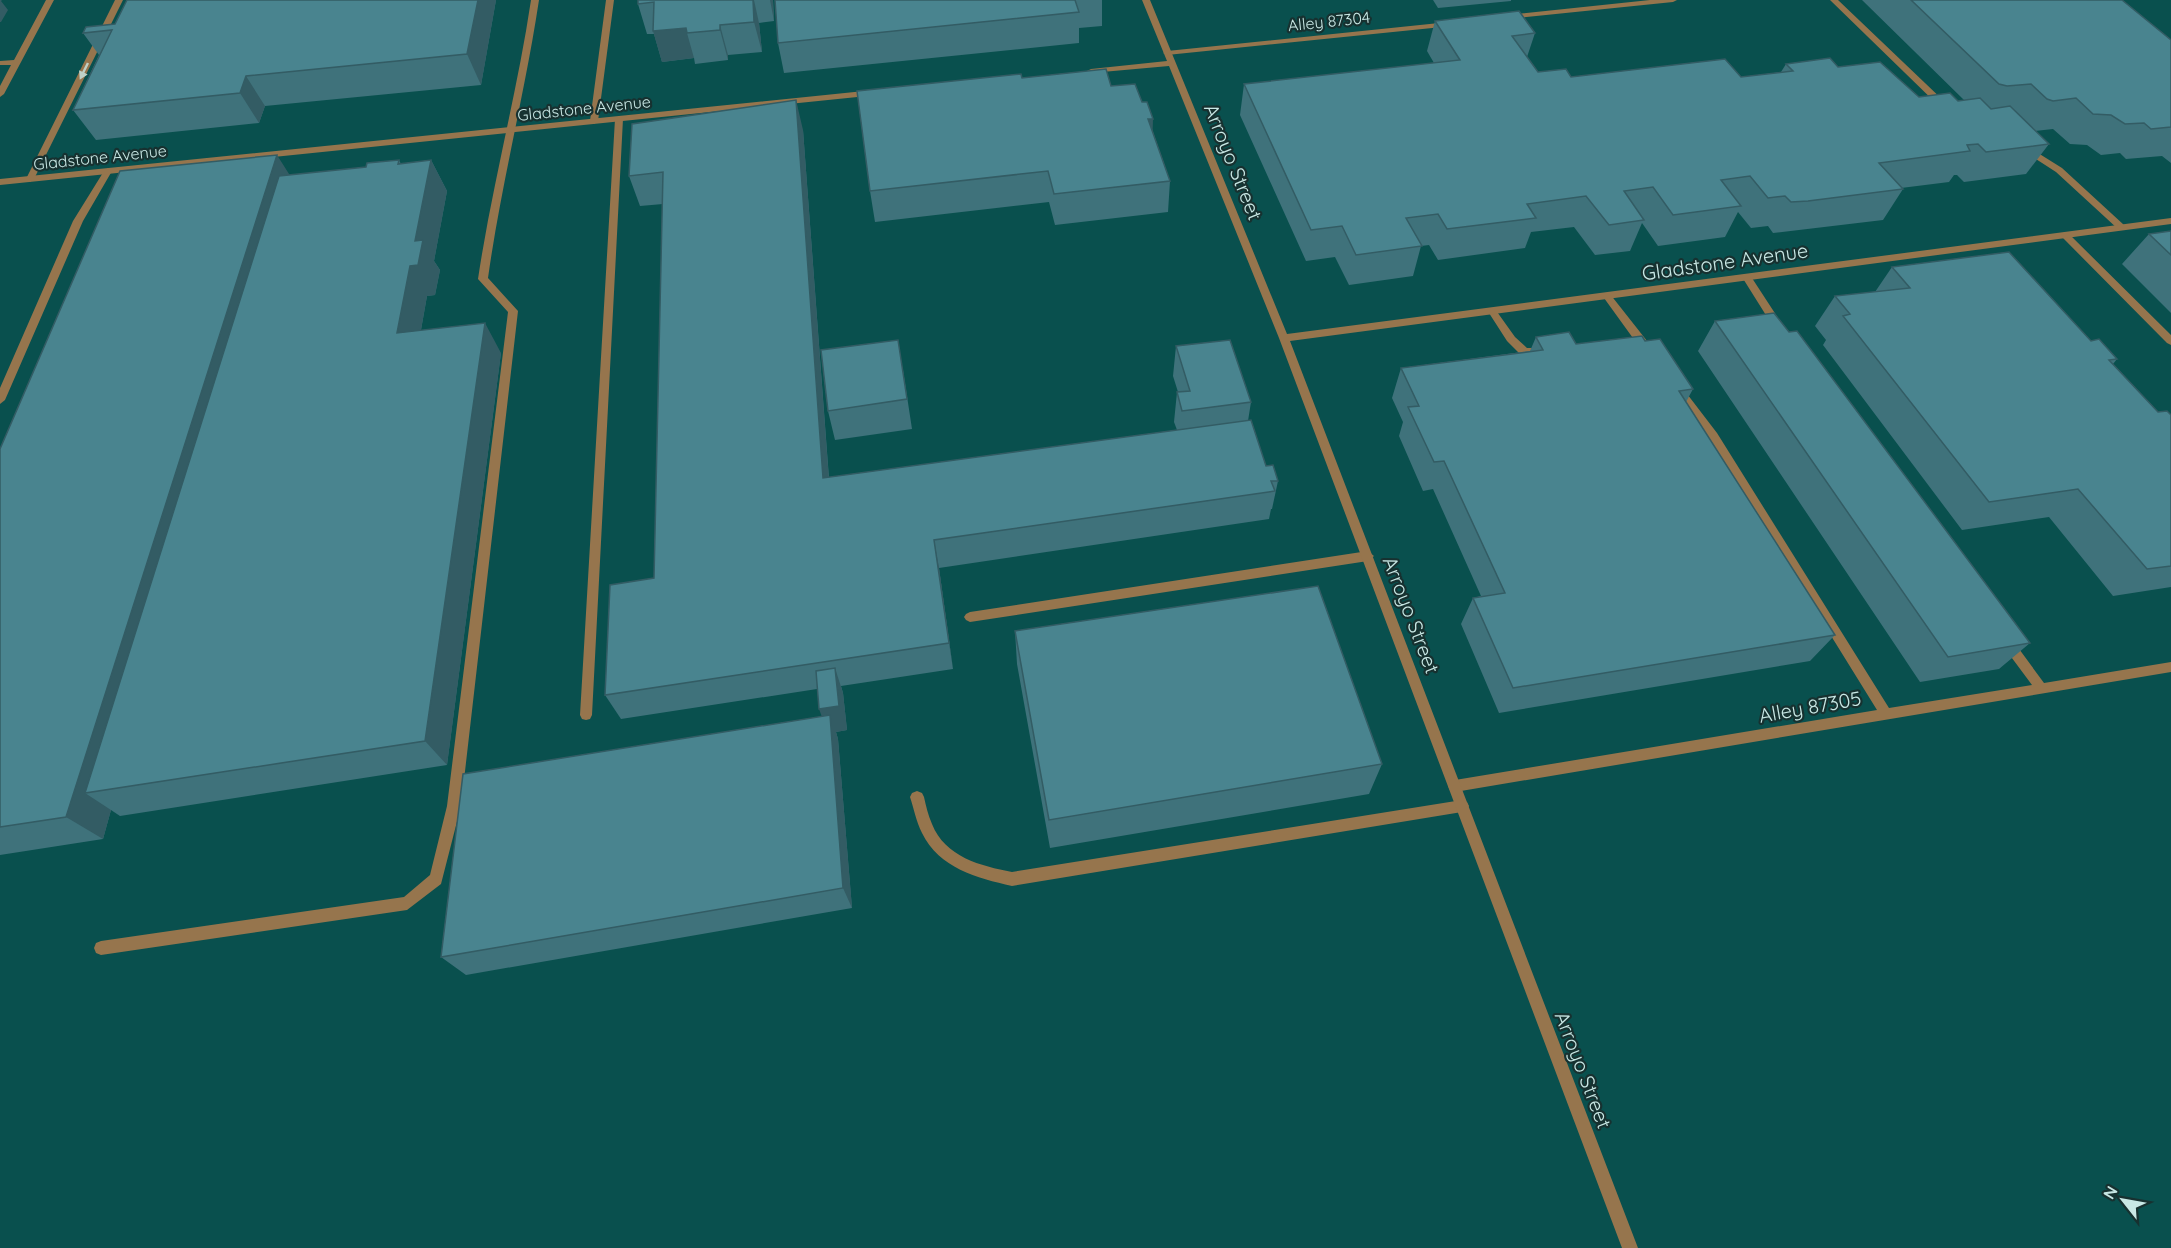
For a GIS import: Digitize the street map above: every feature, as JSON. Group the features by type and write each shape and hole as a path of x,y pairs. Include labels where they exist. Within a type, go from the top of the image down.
{"street":[{"path":"0,94 50,0"},
{"path":"30,179 119,0"},
{"path":"101,948 407,903 436,879 454,806 513,310 483,279 489,224 513,130 535,0"},
{"path":"594,121 610,0"},
{"name":"Arroyo Street","path":"1146,0 1284,339 1630,1248"},
{"path":"1496,19 1673,0"},
{"path":"1834,0 1955,113"},
{"name":"Alley 87304","path":"1169,58 1461,22"},
{"path":"1077,72 1169,58"},
{"path":"0,63 18,62"},
{"name":"Gladstone Avenue","path":"0,182 889,92"},
{"path":"586,715 619,119"},
{"path":"2015,141 2059,170 2121,227"},
{"path":"0,400 78,221 108,171"},
{"name":"Gladstone Avenue","path":"1284,339 1746,277 1986,250 2065,235 2171,221"},
{"path":"2065,235 2171,341"},
{"path":"1746,277 1769,308 1782,334"},
{"path":"1607,296 1636,343 1656,361"},
{"path":"1492,311 1511,339 1525,352 1549,350"},
{"path":"1670,380 1713,436 1886,714"},
{"path":"970,617 1368,556"},
{"path":"2000,633 2041,688"},
{"name":"Alley 87305","path":"1455,786 2171,667"},
{"path":"917,797 929,833 950,858 977,872 1012,879 1462,806"}],"building":[{"path":"127,0 478,0 467,54 246,76 240,93 73,110 112,30 83,33 86,27 115,24"},
{"path":"638,0 753,0 754,22 720,25 720,30 687,33 686,28 653,31 654,2 638,4"},
{"path":"775,0 1075,0 1079,12 778,43"},
{"path":"1911,0 2122,0 2171,40 2171,127 2151,129 2144,123 2125,124 2111,115 2093,114 2076,98 2053,101 2047,99 2031,84 2007,86 1999,84"},
{"path":"1519,11 1535,33 1512,36 1538,72 1566,69 1571,77 1725,59 1741,77 1793,71 1786,64 1830,58 1838,67 1880,62 1919,97 1950,93 1958,101 1980,98 1991,109 2010,106 2049,144 1986,152 1978,144 1967,145 1970,151 1879,163 1903,189 1808,201 1791,202 1785,196 1768,198 1750,176 1721,180 1741,206 1673,215 1653,187 1624,191 1644,220 1609,225 1586,196 1527,204 1536,218 1447,229 1438,214 1406,218 1422,246 1356,255 1342,226 1311,230 1244,84 1460,60 1435,21"},
{"path":"1106,69 1111,86 1135,84 1142,102 1147,102 1153,119 1148,119 1170,181 1054,194 1048,171 870,191 857,91 1021,74 1022,78"},
{"path":"796,100 823,478 1251,420 1266,466 1273,465 1278,481 1271,481 1275,491 934,540 949,643 605,695 610,585 654,578 663,172 629,176 632,124"},
{"path":"277,155 66,817 0,827 0,449 120,171"},
{"path":"399,160 398,164 431,160 415,241 423,240 418,265 410,266 397,333 485,323 425,741 85,793 279,176 366,167 367,163"},
{"path":"2171,231 2171,255 2149,234"},
{"path":"2009,252 2091,341 2099,339 2117,359 2109,360 2158,412 2167,411 2171,415 2171,566 2147,569 2078,489 1989,502 1843,316 1850,314 1835,296 1910,288 1892,267"},
{"path":"1774,313 1789,332 1797,331 2030,643 1948,657 1715,321"},
{"path":"1569,332 1576,344 1642,336 1645,341 1660,339 1693,389 1679,391 1835,635 1513,688 1473,598 1505,593 1444,461 1434,462 1408,407 1419,406 1401,368 1543,350 1536,337"},
{"path":"898,340 907,399 828,411 821,350"},
{"path":"1230,340 1251,402 1182,411 1177,392 1190,391 1176,346"},
{"path":"1318,586 1382,764 1049,820 1015,631"},
{"path":"835,668 839,706 819,709 816,671"},
{"path":"830,715 843,888 441,957 463,774"}]}
